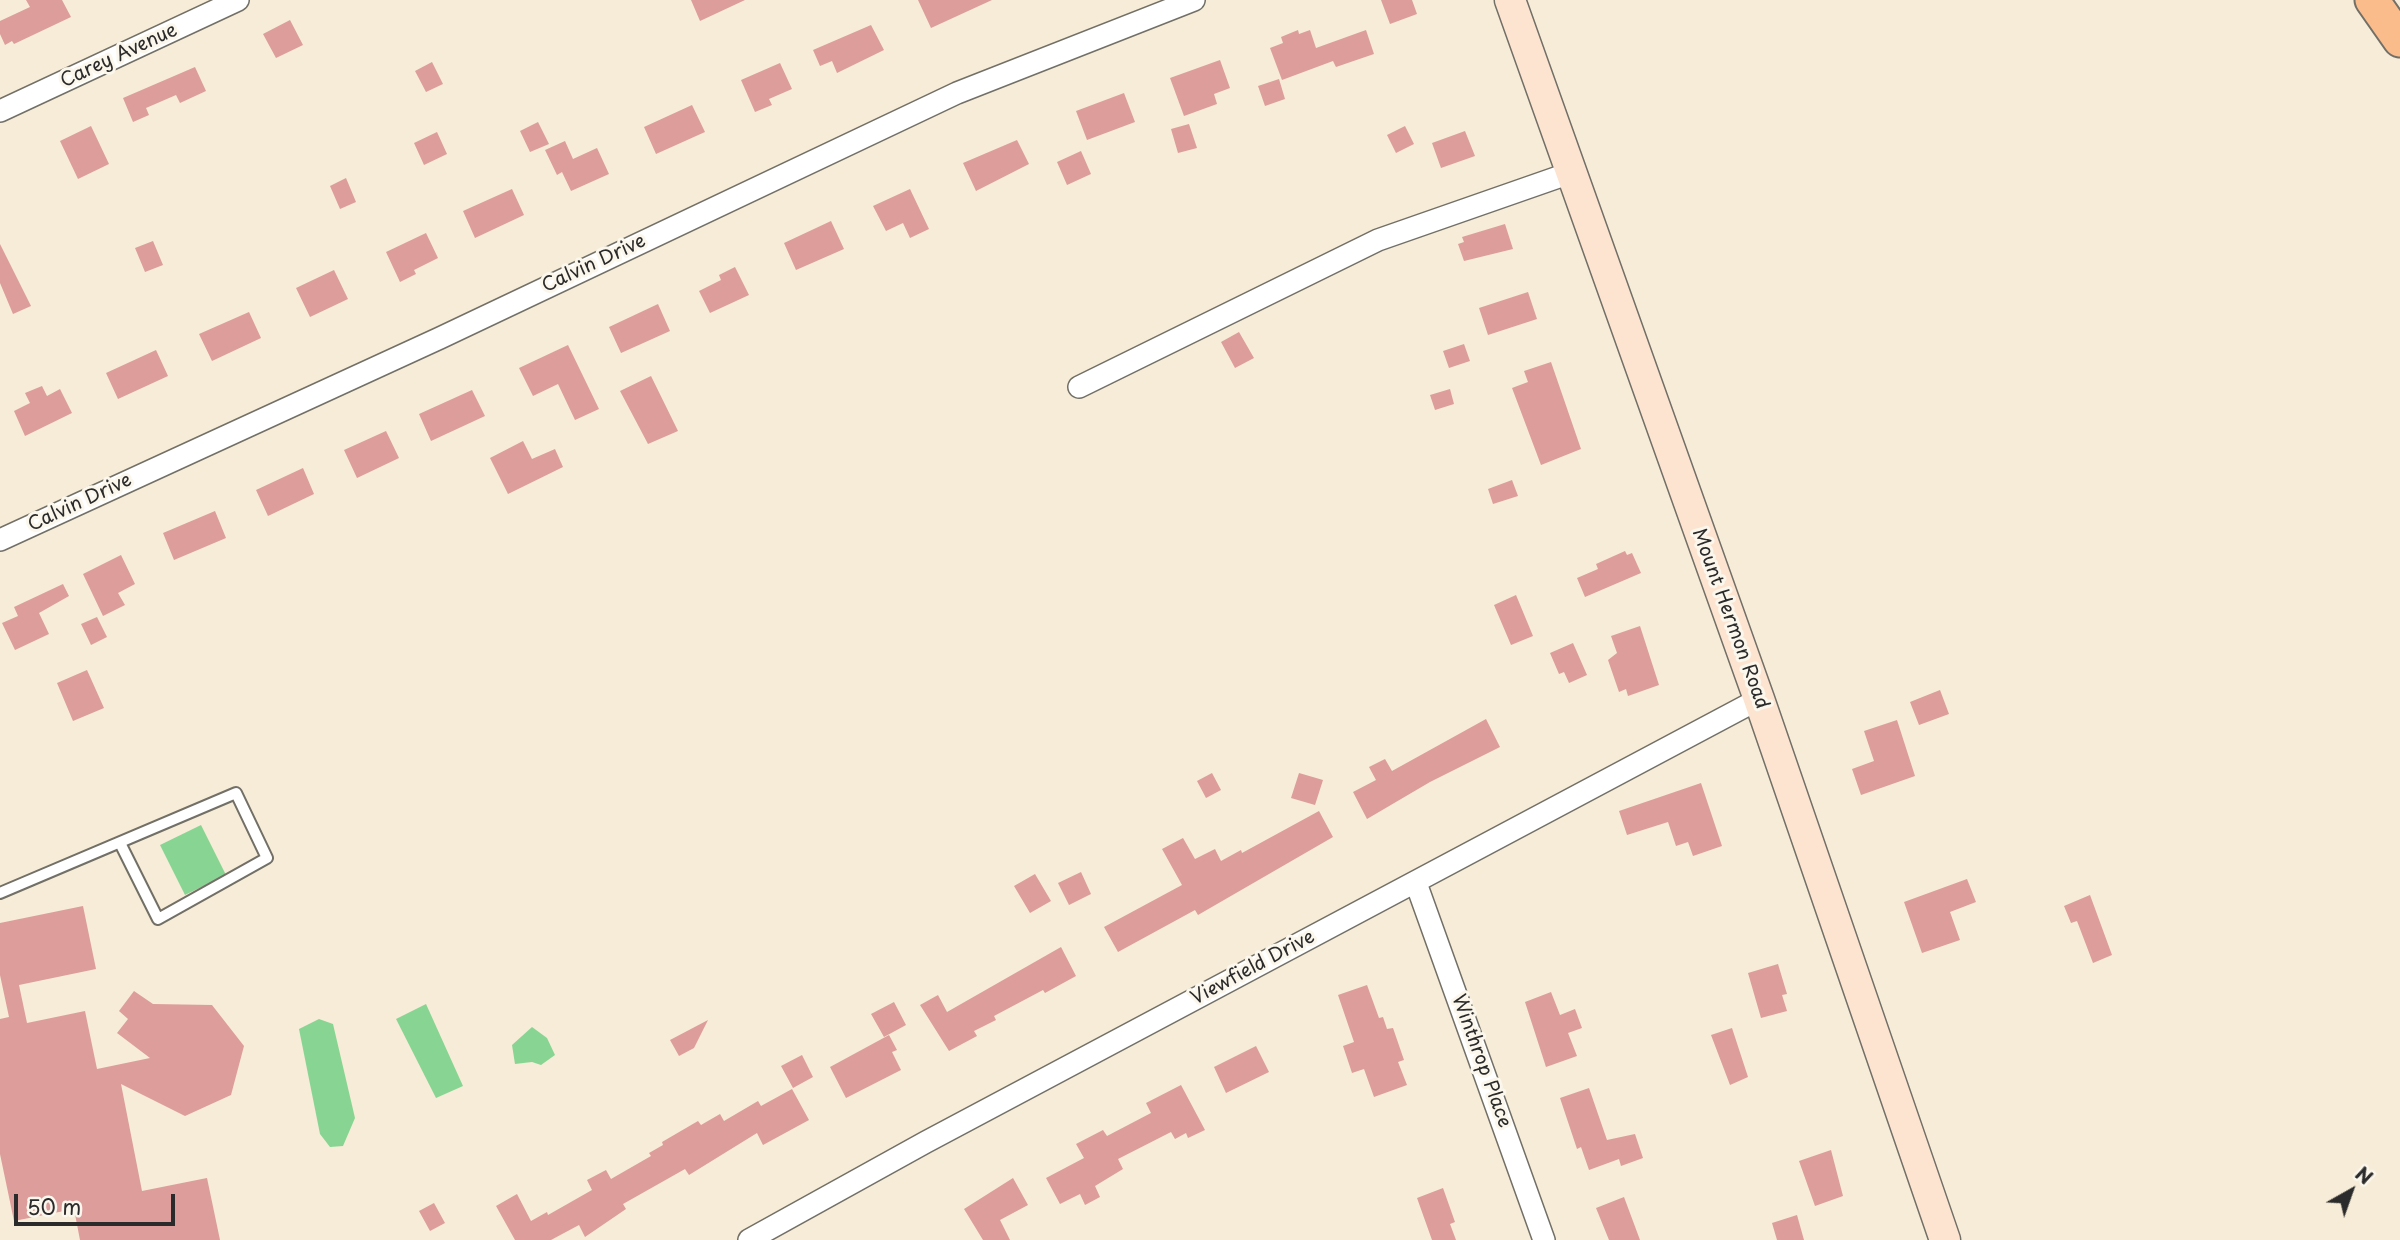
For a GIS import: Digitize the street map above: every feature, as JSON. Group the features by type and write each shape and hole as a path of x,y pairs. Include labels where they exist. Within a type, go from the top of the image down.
{"main road":[{"name":"Mount Hermon Road","path":"1510,0 1759,699 1945,1240"},
{"path":"2372,0 2400,40"}],"street":[{"name":"Carey Avenue","path":"0,111 238,0"},
{"name":"Calvin Drive","path":"0,540 440,338 957,93 1194,0"},
{"path":"1079,387 1378,240 1570,173"},
{"name":"Viewfield Drive","path":"749,1240 972,1117 1759,699"},
{"name":"Winthrop Place","path":"1416,883 1544,1240"}],"lane":[{"path":"0,892 120,844 236,793 267,858 158,919 120,844"}],"green space":[{"path":"201,825 226,875 185,895 160,845"},
{"path":"426,1004 463,1086 436,1098 396,1019"},
{"path":"319,1019 333,1024 355,1118 343,1146 330,1147 320,1134 299,1029"},
{"path":"532,1027 547,1038 555,1055 541,1065 532,1062 515,1064 512,1045"}],"building":[{"path":"26,0 62,0 71,17 14,44 12,41 5,45 0,34 0,21 30,7"},
{"path":"691,0 745,0 700,21"},
{"path":"918,0 992,0 931,28"},
{"path":"1381,0 1412,0 1417,14 1390,24"},
{"path":"290,20 303,45 276,58 263,34"},
{"path":"871,25 884,50 837,73 832,61 820,66 813,50"},
{"path":"1298,30 1299,34 1310,30 1316,48 1366,30 1374,54 1336,67 1333,61 1282,80 1270,48 1283,43 1281,37"},
{"path":"1220,60 1230,88 1214,94 1217,104 1184,116 1170,78"},
{"path":"432,62 443,84 426,92 415,71"},
{"path":"780,63 792,89 769,99 772,105 755,112 741,80"},
{"path":"195,67 206,91 180,103 176,95 146,108 149,115 133,122 123,98"},
{"path":"1279,79 1285,99 1265,106 1258,86"},
{"path":"1124,93 1135,122 1087,140 1076,111"},
{"path":"692,105 705,132 656,154 644,127"},
{"path":"538,122 549,144 530,152 520,131"},
{"path":"1189,124 1197,148 1178,153 1171,129"},
{"path":"91,126 109,164 78,179 60,141"},
{"path":"1405,126 1414,144 1396,153 1387,135"},
{"path":"1465,131 1475,156 1441,168 1432,143"},
{"path":"437,132 447,154 424,165 414,143"},
{"path":"1017,140 1029,164 976,191 963,163"},
{"path":"565,141 573,159 597,148 609,174 571,191 562,172 557,175 545,150"},
{"path":"1081,151 1091,174 1067,185 1057,162"},
{"path":"346,178 356,202 340,209 330,186"},
{"path":"512,189 524,215 475,238 463,211"},
{"path":"910,189 929,229 910,238 903,223 886,231 873,206"},
{"path":"831,221 844,249 796,270 784,243"},
{"path":"1505,224 1513,249 1464,261 1458,244 1464,242 1462,237"},
{"path":"426,233 438,258 414,270 416,274 400,282 386,252"},
{"path":"153,241 163,265 145,272 135,248"},
{"path":"0,244 31,306 13,314 0,283"},
{"path":"735,267 749,295 710,313 699,291 721,280 719,275"},
{"path":"334,270 348,299 310,317 296,288"},
{"path":"1528,292 1537,319 1488,335 1479,308"},
{"path":"658,304 670,331 621,353 609,327"},
{"path":"249,312 261,338 212,361 199,334"},
{"path":"1239,332 1254,358 1235,368 1221,342"},
{"path":"1464,344 1470,361 1449,368 1443,351"},
{"path":"568,345 599,409 575,420 558,384 533,396 519,368"},
{"path":"156,350 168,376 118,399 106,373"},
{"path":"1551,362 1581,449 1541,465 1512,388 1528,382 1524,371"},
{"path":"651,376 678,431 648,444 620,391"},
{"path":"42,386 47,396 60,389 72,413 25,436 14,411 30,403 25,393"},
{"path":"1450,389 1454,404 1435,410 1430,395"},
{"path":"472,390 485,416 431,441 419,414"},
{"path":"386,431 399,458 357,478 344,450"},
{"path":"523,441 532,459 555,449 563,467 508,494 490,458"},
{"path":"303,468 314,494 268,516 256,490"},
{"path":"1512,480 1518,496 1493,504 1488,489"},
{"path":"215,511 226,538 174,560 163,533"},
{"path":"1625,551 1627,555 1632,553 1641,573 1585,597 1577,578 1598,569 1596,564"},
{"path":"121,555 135,584 118,593 125,605 103,616 83,574"},
{"path":"63,584 69,596 39,613 49,634 15,650 2,623 18,616 14,607"},
{"path":"1516,595 1533,636 1511,645 1494,605"},
{"path":"97,617 107,637 91,645 81,624"},
{"path":"1640,626 1659,685 1628,696 1626,689 1619,692 1608,660 1617,653 1611,636"},
{"path":"1573,643 1587,675 1569,683 1564,672 1559,674 1550,653"},
{"path":"87,670 104,708 73,721 57,683"},
{"path":"1940,690 1949,714 1919,725 1910,702"},
{"path":"1486,719 1500,747 1430,782 1367,819 1353,792 1376,780 1369,767 1385,759 1392,771"},
{"path":"1897,720 1915,776 1861,795 1852,769 1874,761 1864,731"},
{"path":"1212,773 1221,790 1206,798 1197,781"},
{"path":"1299,773 1323,780 1315,805 1291,798"},
{"path":"1701,783 1722,846 1693,856 1688,842 1676,846 1668,822 1627,835 1619,811"},
{"path":"1319,811 1333,837 1198,915 1195,910 1118,952 1104,927 1182,885 1162,849 1183,838 1195,859 1215,849 1221,861 1241,850 1242,853"},
{"path":"1081,872 1091,894 1069,905 1058,883"},
{"path":"1035,874 1051,901 1030,913 1014,886"},
{"path":"1967,879 1976,902 1950,912 1960,940 1922,953 1904,902"},
{"path":"2090,895 2112,955 2093,963 2077,921 2071,923 2064,906"},
{"path":"83,906 96,969 19,985 27,1023 85,1011 97,1069 150,1058 117,1033 128,1019 119,1011 134,991 153,1004 212,1005 244,1046 231,1095 185,1116 121,1084 142,1191 207,1178 220,1240 80,1240 74,1209 14,1221 0,1154 0,1019 9,1017 0,975 0,923"},
{"path":"1061,947 1076,976 994,1016 996,1020 974,1031 977,1036 949,1051 920,1005 938,995 947,1012"},
{"path":"1778,964 1787,994 1782,995 1787,1011 1761,1018 1748,973"},
{"path":"1367,985 1379,1018 1383,1017 1387,1029 1393,1028 1404,1060 1398,1062 1407,1085 1374,1097 1364,1069 1352,1073 1343,1046 1354,1042 1338,995"},
{"path":"1551,992 1560,1015 1575,1009 1582,1028 1568,1033 1577,1056 1546,1067 1525,1002"},
{"path":"894,1002 906,1025 884,1037 871,1014"},
{"path":"708,1020 694,1048 679,1056 670,1040"},
{"path":"1732,1028 1748,1077 1730,1085 1711,1035"},
{"path":"889,1035 897,1050 892,1052 901,1070 846,1098 830,1067"},
{"path":"1256,1046 1269,1072 1226,1093 1214,1067"},
{"path":"802,1055 813,1077 793,1088 781,1066"},
{"path":"1181,1085 1205,1130 1188,1138 1186,1133 1175,1139 1171,1132 1118,1159 1123,1169 1095,1186 1100,1197 1085,1205 1080,1194 1060,1204 1046,1178 1084,1158 1076,1144 1103,1130 1107,1136 1151,1113 1146,1103"},
{"path":"1589,1088 1607,1140 1635,1134 1643,1158 1621,1166 1619,1159 1589,1170 1581,1147 1577,1149 1560,1098"},
{"path":"792,1089 809,1120 763,1145 757,1133 689,1175 685,1169 623,1204 626,1209 585,1237 579,1225 551,1240 515,1240 496,1206 517,1194 531,1221 547,1212 548,1215 592,1190 587,1180 606,1170 611,1179 651,1156 649,1153 663,1145 662,1142 698,1121 701,1125 720,1114 724,1121 758,1101 761,1106"},
{"path":"1831,1150 1843,1196 1815,1206 1799,1161"},
{"path":"1013,1178 1028,1205 1000,1220 1010,1240 983,1240 964,1209"},
{"path":"1443,1188 1455,1222 1450,1224 1456,1240 1432,1240 1417,1198"},
{"path":"1624,1197 1640,1240 1609,1240 1596,1208"},
{"path":"434,1203 445,1223 430,1231 419,1211"},
{"path":"1797,1215 1804,1240 1777,1240 1772,1223"}]}
